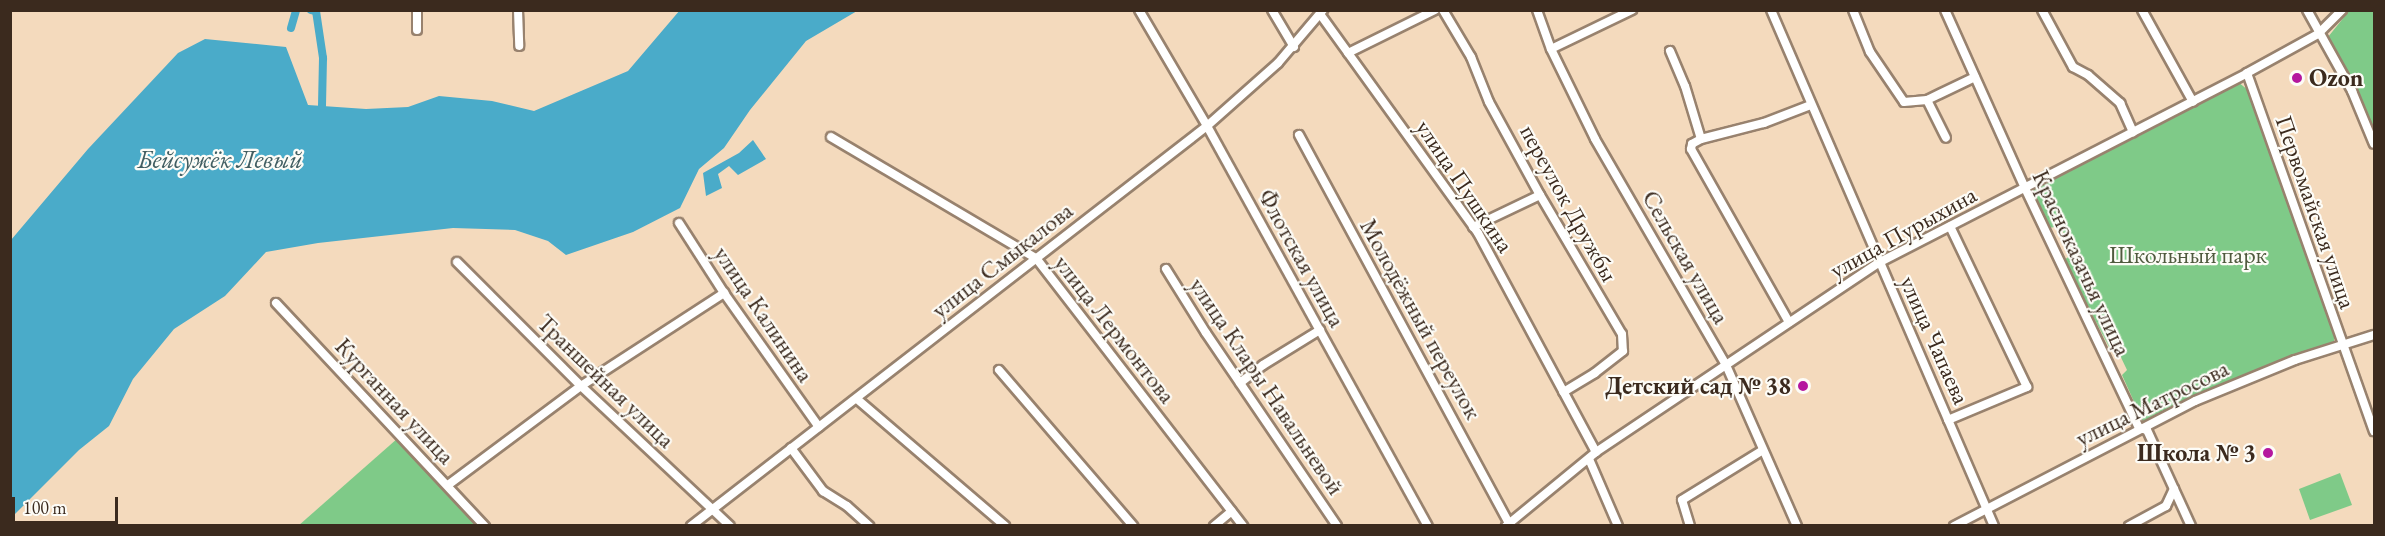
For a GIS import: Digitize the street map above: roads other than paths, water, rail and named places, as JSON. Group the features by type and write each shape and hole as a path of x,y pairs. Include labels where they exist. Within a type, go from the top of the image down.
{"street":[{"path":"417,10 417,30"},
{"path":"518,10 519,46"},
{"name":"Флотская улица","path":"1138,10 1207,126 1428,525"},
{"path":"1272,10 1293,47"},
{"path":"1348,53 1436,10"},
{"name":"переулок Дружбы","path":"1443,10 1471,57 1489,102 1540,195 1622,334 1623,351 1563,392"},
{"name":"Сельская улица","path":"1537,10 1551,49 1595,139 1726,365 1797,525"},
{"path":"1551,49 1632,10"},
{"name":"улица Чапаева","path":"1771,10 1878,263 1994,525"},
{"path":"1853,10 1870,52 1904,102 1928,100 1975,77"},
{"name":"Красноказачья улица","path":"1945,10 2025,188 2139,428 2147,430 2191,525"},
{"path":"2042,10 2073,67 2088,75 2120,103 2133,132"},
{"path":"2142,10 2193,102"},
{"path":"2307,10 2318,34 2352,91 2374,144"},
{"name":"улица Пурыхина","path":"1511,523 1592,456 1878,263 2247,73 2318,34 2342,10"},
{"name":"улица Смыкалова","path":"691,525 858,399 1207,126 1252,88 1293,47 1322,12"},
{"name":"улица Пушкина","path":"1322,12 1348,53 1473,227 1563,392 1592,456 1618,525"},
{"path":"1670,51 1685,86 1701,139"},
{"name":"Первомайская улица","path":"2247,73 2374,431"},
{"path":"1928,100 1946,138"},
{"path":"1790,322 1691,149 1692,144 1701,139 1764,123 1811,105"},
{"name":"Молодёжный переулок","path":"1299,135 1511,523"},
{"name":"улица Лермонтова","path":"831,137 1036,258 1243,525"},
{"path":"1473,227 1540,195"},
{"name":"улица Калинина","path":"679,223 724,293 819,428"},
{"path":"1948,420 2027,387 1950,226"},
{"name":"Траншейная улица","path":"457,262 581,386 730,525"},
{"name":"улица Клары Навальневой","path":"1166,269 1337,525"},
{"path":"448,485 581,386 724,293"},
{"name":"Курганная улица","path":"276,303 485,525"},
{"path":"1240,383 1263,365 1320,330"},
{"name":"улица Матросова","path":"1954,525 2139,428 2246,378 2374,335"},
{"path":"999,370 1133,525"},
{"path":"858,399 1005,525"},
{"path":"791,448 823,491 847,506 869,525"},
{"path":"1690,525 1682,500 1763,450"},
{"path":"2130,525 2166,506 2174,489"},
{"path":"1214,525 1232,511"}],"water":[{"name":"Бейсужёк Левый","path":"680,10 857,11 806,41 750,110 724,148 699,169 680,208 633,232 566,255 548,241 515,230 453,228 318,243 266,252 225,296 174,329 133,379 109,426 79,450 13,516 11,513 11,240 88,149 178,53 205,39 286,47 308,105 366,109 408,107 439,96 492,101 534,111 628,71"},
{"path":"753,140 766,159 738,175 729,166 718,174 722,188 706,196 703,173 739,153"}],"waterway":[{"path":"291,28 296,10"},
{"path":"311,10 316,11 323,58 322,106"}],"place":[{"name":"Ozon","path":"2297,78"},
{"name":"Детский сад № 38","path":"1803,386"},
{"name":"Школа № 3","path":"2268,453"}],"park label":[{"name":"Школьный парк","path":"2188,255"}]}
